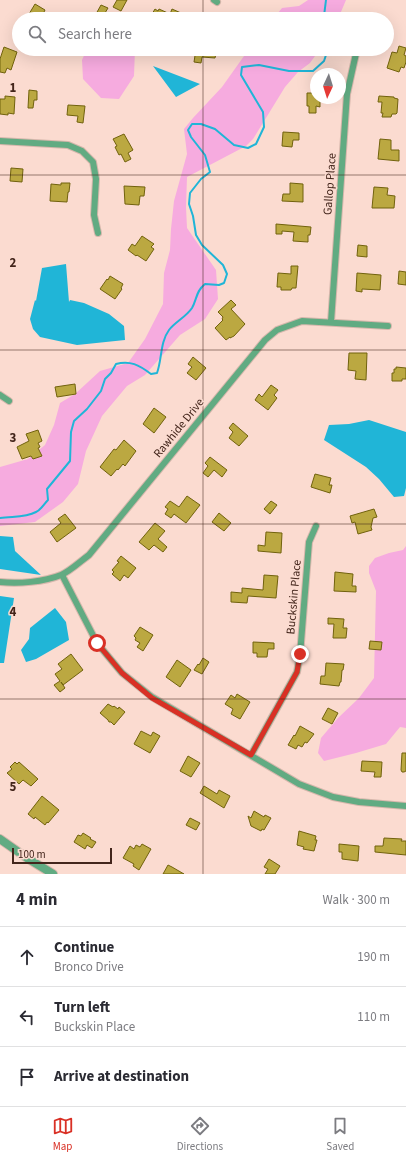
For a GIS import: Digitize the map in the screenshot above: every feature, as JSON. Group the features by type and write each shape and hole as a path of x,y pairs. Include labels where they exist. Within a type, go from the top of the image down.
{"street":[{"name":"Gallop Place","path":"331,322 347,94 355,56"},
{"path":"0,141 68,146 82,151 93,162 96,179 94,215 98,233"},
{"name":"Rawhide Drive","path":"0,582 9,583 41,580 62,575 89,555 265,340 277,330 302,321 388,326"},
{"path":"0,395 9,401"},
{"name":"Buckskin Place","path":"251,755 297,672 300,654 309,542 316,526"},
{"path":"62,575 97,643 122,673 152,698 299,784 333,797 359,802 406,806"},
{"path":"0,839 53,874"}],"shaded area":[{"path":"308,0 346,0 341,12 279,12 282,8 299,6"},
{"path":"84,56 135,56 134,76 119,99 101,98 83,79 82,60"},
{"path":"244,56 315,56 310,63 298,72 285,87 253,139 246,146 187,177 187,228 216,270 218,299 205,319 180,335 145,375 127,386 102,416 86,451 78,484 63,502 35,522 0,526 0,467 28,459 45,445 54,425 60,403 75,394 100,371 128,363 145,339 163,304 164,273 170,250 174,201 187,154 184,129 222,87"},
{"path":"406,546 406,728 400,727 386,744 324,761 318,753 321,738 338,718 359,698 374,678 376,591 369,573 369,566 375,558 403,550"}],"water":[{"path":"153,66 200,84 176,97"},
{"path":"66,264 69,302 70,300 84,303 109,314 124,326 125,340 77,345 40,337 33,329 30,319 35,300 36,301 42,268"},
{"path":"369,420 406,432 406,488 404,496 394,497 379,479 366,467 324,440 329,425 349,424"},
{"path":"0,536 13,537 15,551 41,575 0,569"},
{"path":"0,596 14,598 4,663 0,663"},
{"path":"55,608 66,622 69,640 36,659 26,662 21,650 29,639 30,628"}],"building":[{"path":"117,0 127,0 121,11 113,7"},
{"path":"35,4 45,10 44,12 30,12"},
{"path":"101,5 108,8 106,12 97,12"},
{"path":"155,9 158,11 159,9 166,12 153,12"},
{"path":"172,9 179,12 171,12"},
{"path":"399,46 406,48 404,55 406,56 406,62 404,68 401,67 399,72 387,68 391,56 394,56 394,52 397,53"},
{"path":"4,47 12,50 12,56 16,56 11,70 7,68 5,73 0,72 0,59"},
{"path":"195,56 215,56 215,58 202,57 201,63 194,62"},
{"path":"29,90 37,91 37,100 34,100 33,108 28,108"},
{"path":"307,93 310,93 310,104 320,104 320,107 316,106 316,113 309,113 309,106 307,106"},
{"path":"5,96 15,97 14,114 0,114 0,99 5,99"},
{"path":"379,96 394,97 398,99 396,114 392,114 391,117 382,117 382,102 378,102"},
{"path":"68,105 85,106 83,123 77,122 78,116 67,115"},
{"path":"283,132 299,133 299,140 293,140 292,147 282,146"},
{"path":"124,134 133,150 128,153 131,159 125,162 121,154 119,155 115,147 117,146 113,139"},
{"path":"380,139 391,140 391,150 399,150 399,161 378,159"},
{"path":"11,168 23,169 22,182 10,181"},
{"path":"61,183 70,183 67,202 50,201 51,184 61,185"},
{"path":"290,183 303,184 303,202 282,201 283,194 290,194"},
{"path":"124,186 145,187 144,196 140,196 139,205 125,204"},
{"path":"374,187 388,188 387,195 395,196 394,208 372,208"},
{"path":"276,224 311,227 310,235 308,235 308,242 293,241 294,232 282,231 282,234 276,234"},
{"path":"142,236 154,244 151,247 154,249 146,261 128,250 132,244 135,246"},
{"path":"358,245 367,246 367,257 357,256"},
{"path":"291,266 298,266 296,288 292,288 291,290 281,290 281,287 277,287 278,273 291,274"},
{"path":"399,271 406,272 406,285 398,284"},
{"path":"357,273 381,275 380,290 362,289 362,292 356,291"},
{"path":"110,276 123,284 122,289 115,299 100,289"},
{"path":"231,300 236,305 231,309 245,324 234,336 226,340 215,328 223,320 223,317 218,312"},
{"path":"349,353 367,353 366,380 355,379 356,371 348,370"},
{"path":"193,357 206,368 196,380 187,373 192,367 188,364"},
{"path":"396,367 406,368 406,379 402,379 402,381 392,381 392,373 394,373 394,369 396,369"},
{"path":"75,384 76,394 57,397 55,387"},
{"path":"271,385 278,390 274,395 277,398 268,410 255,400 259,394 262,397"},
{"path":"154,408 166,417 154,433 143,424"},
{"path":"233,423 248,436 239,446 229,438 233,432 229,428"},
{"path":"38,430 42,441 38,443 40,447 38,448 42,456 33,459 31,456 22,459 17,447 29,441 26,434"},
{"path":"124,440 136,451 125,466 123,464 111,476 100,467 114,449 116,450"},
{"path":"210,457 227,470 222,477 214,470 208,477 203,473 208,466 205,463"},
{"path":"315,474 331,478 329,485 332,485 330,493 311,487"},
{"path":"187,496 200,505 186,523 174,514 171,518 165,514 168,509 165,507 170,501 179,507"},
{"path":"271,501 277,505 270,514 264,509"},
{"path":"374,509 377,517 373,518 371,527 372,530 358,534 355,522 352,523 350,516"},
{"path":"219,513 231,523 224,531 212,522"},
{"path":"65,514 76,528 57,542 50,532 61,523 58,519"},
{"path":"155,523 165,531 158,539 167,547 163,552 154,545 149,550 139,542"},
{"path":"266,532 282,533 281,553 258,551 258,545 265,546"},
{"path":"121,556 136,568 128,578 124,575 120,581 112,574 114,572 112,570 119,562 117,561"},
{"path":"335,572 353,574 352,586 356,586 356,592 334,591"},
{"path":"264,575 278,576 276,598 248,596 247,603 231,602 231,592 242,593 242,588 263,590"},
{"path":"328,618 344,619 343,628 347,628 346,638 333,638 334,624 328,624"},
{"path":"140,627 153,635 143,651 137,647 140,643 135,640 136,638 134,636"},
{"path":"370,641 382,642 381,650 369,649"},
{"path":"253,642 274,643 274,649 268,649 267,657 257,657 257,653 253,653"},
{"path":"71,654 83,670 63,685 65,688 60,692 54,685 60,681 55,674 62,669 58,664"},
{"path":"203,658 209,662 202,674 194,670"},
{"path":"177,660 191,670 180,687 166,677"},
{"path":"326,663 344,664 339,686 320,684 321,676 325,676"},
{"path":"237,694 250,702 240,719 231,714 233,709 225,704 231,695 235,698"},
{"path":"108,704 118,709 119,707 125,712 114,725 100,713"},
{"path":"328,708 338,713 332,724 322,719"},
{"path":"300,726 314,734 307,743 305,742 302,747 298,745 296,749 288,745"},
{"path":"141,731 151,736 153,732 160,736 150,753 134,744"},
{"path":"402,753 406,753 406,771 404,772 401,770"},
{"path":"188,756 200,763 191,777 180,771"},
{"path":"362,761 382,762 381,777 374,777 375,772 361,771"},
{"path":"15,762 17,764 19,762 38,779 31,786 23,780 19,784 7,773 12,769 10,767"},
{"path":"204,786 217,794 219,790 230,796 224,808 200,793"},
{"path":"42,796 59,810 45,825 35,817 34,819 28,814"},
{"path":"254,811 264,817 265,815 271,818 264,830 262,829 261,831 251,826 248,816 251,818"},
{"path":"190,818 200,823 196,830 186,825"},
{"path":"299,831 316,836 315,840 317,840 314,851 303,849 304,847 297,845"},
{"path":"83,833 96,842 92,848 87,845 85,849 74,842 78,835 81,836"},
{"path":"384,838 402,839 401,841 406,841 406,855 375,852 375,846 383,846"},
{"path":"142,844 151,849 139,870 133,866 134,864 123,858 130,846 134,849 136,845 140,847"},
{"path":"339,844 359,846 358,861 342,859 342,852 339,852"},
{"path":"269,859 280,866 275,874 265,874 268,869 264,867"},
{"path":"168,865 172,867 184,874 163,874"}],"waterway":[{"path":"324,12 326,0"},
{"path":"0,518 32,514 41,508 48,500 47,489 70,461 71,432 74,421 87,409 101,391 105,379 111,373 116,364 130,363 151,374 157,373 164,340 169,330 190,311 200,289 205,284 219,285 224,283 227,274 223,265 202,245 196,235 193,216 189,204 190,193 201,179 210,172 205,155 191,137 188,130 192,124 201,124 215,129 234,145 248,148 256,144 264,127 263,112 241,75 242,67 259,65 289,71 313,71 324,61 326,56"}],"route":[{"path":"97,643 122,673 152,698 251,755 297,672 300,654"}]}
